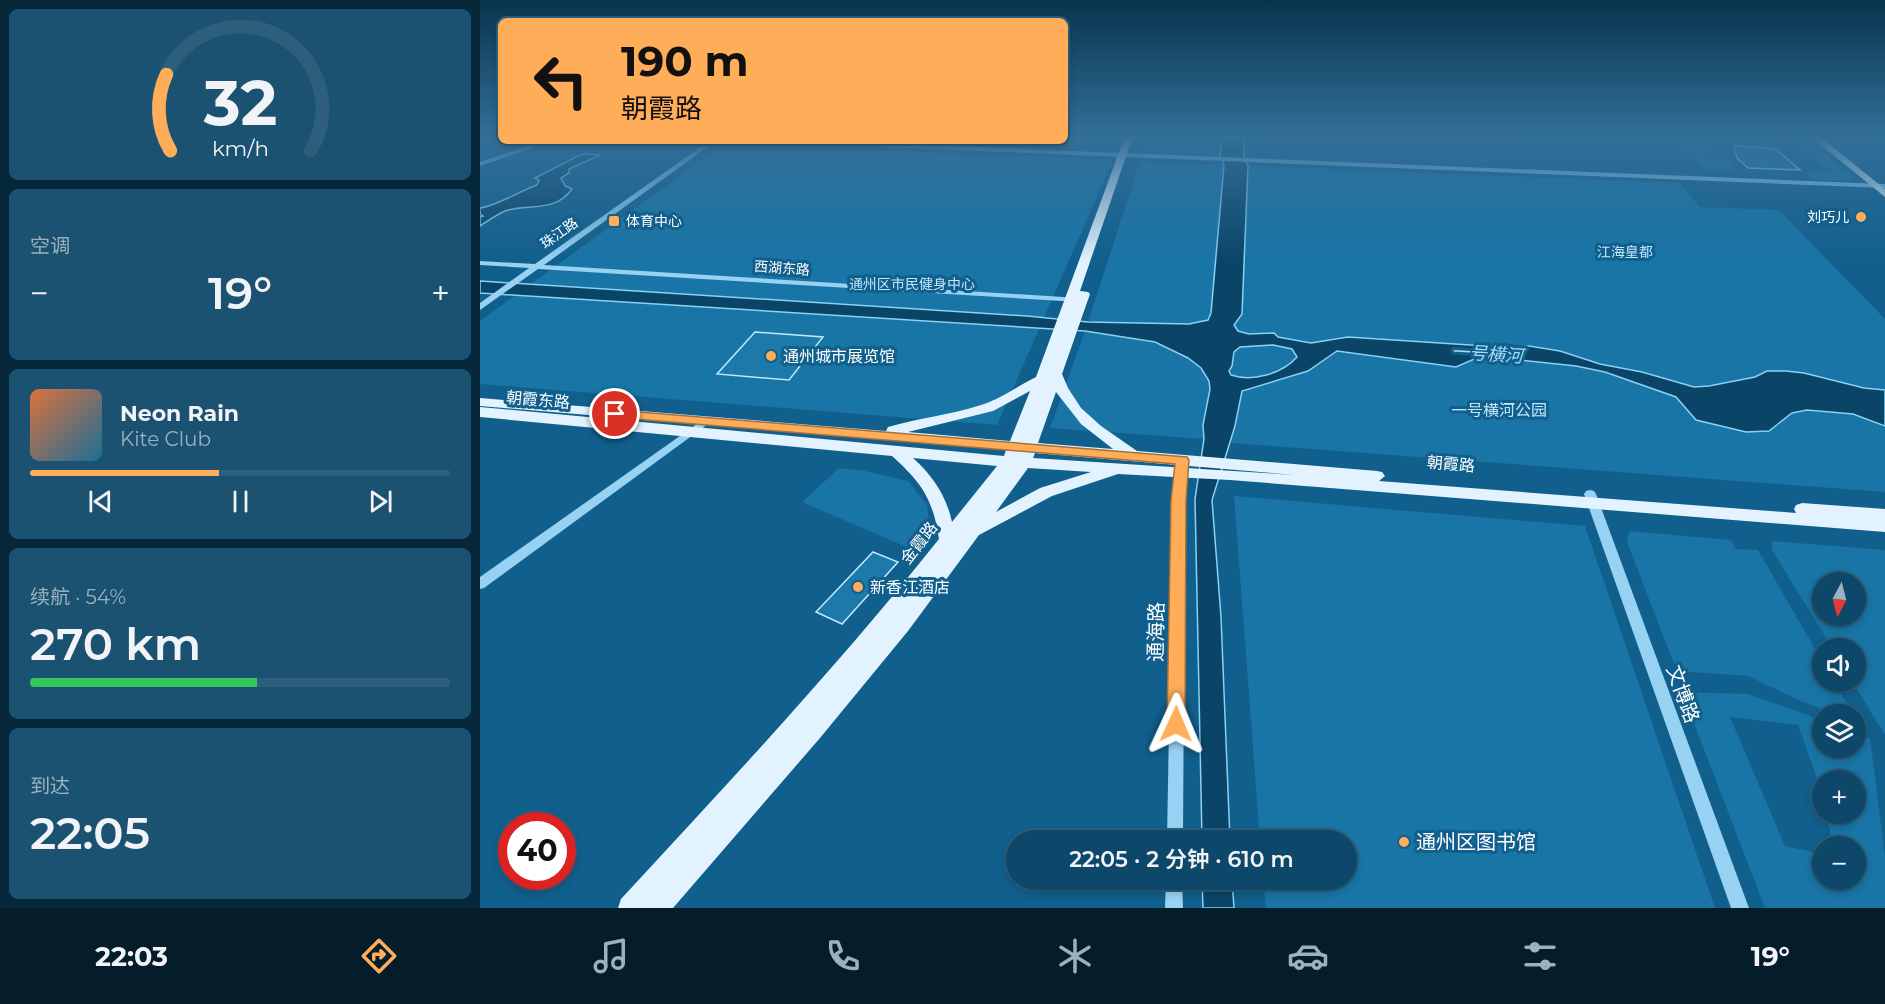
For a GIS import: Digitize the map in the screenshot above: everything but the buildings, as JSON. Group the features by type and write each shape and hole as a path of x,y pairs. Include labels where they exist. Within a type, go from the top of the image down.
{"main road":[{"name":"金霞路","path":"657,908 813,731 901,625 970,533 1019,454 1064,336 1119,178"},
{"path":"1882,186 1885,194"},
{"path":"860,434 919,426 977,412 1049,377 1082,418 1133,456"},
{"name":"朝霞东路","path":"480,402 860,434 1019,454"},
{"name":"朝霞东路","path":"480,412 895,450 1019,454"},
{"path":"895,450 918,471 937,494 944,517 947,540"},
{"name":"金霞路","path":"630,908 886,619 947,540 1019,454"},
{"name":"朝霞路","path":"1019,454 1133,456 1188,466"},
{"name":"朝霞路","path":"1019,454 1120,468 1188,466 1230,469 1885,526"},
{"path":"970,533 1046,492 1120,468"},
{"name":"朝霞路","path":"1591,499 1885,515"}],"street":[{"name":"珠江路","path":"480,307 532,266 654,178"},
{"name":"珠江路","path":"482,297 532,266 660,178"},
{"path":"1688,178 1882,186"},
{"name":"西湖东路","path":"480,263 1077,300"},
{"path":"480,584 704,422"},
{"name":"通海路","path":"1175,830 1188,466"},
{"name":"文博路","path":"1591,499 1740,908"},
{"path":"1174,890 1174,908"}],"green space":[{"name":"通州区市民健身中心","path":"676,178 1105,178 997,425 480,384 480,321"},
{"path":"1135,178 1223,178 1211,313 1208,320 1189,324 1088,322"},
{"name":"江海皇都","path":"1247,178 1562,178 1680,183 1700,207 1779,210 1885,319 1885,390 1864,388 1804,373 1767,371 1755,377 1709,387 1694,387 1642,372 1600,364 1560,351 1529,346 1516,348 1348,337 1311,343 1278,337 1274,333 1242,332 1234,325 1242,314"},
{"path":"1811,178 1853,178 1852,181"},
{"path":"1085,331 1156,343 1175,350 1203,369 1211,389 1204,439 1050,428"},
{"path":"1273,345 1292,349 1297,357 1283,368 1267,375 1248,378 1231,376 1229,371 1234,352 1240,347"},
{"name":"一号横河公园","path":"1337,351 1456,367 1481,356 1576,366 1605,372 1676,397 1696,420 1778,426 1790,414 1802,409 1826,409 1852,414 1885,426 1885,492 1231,443 1229,441 1235,426 1241,391 1308,371"},
{"path":"839,468 865,471 908,481 927,505 930,527 918,552 802,502"},
{"path":"1234,496 1585,526 1715,908 1266,908 1264,890 1357,890 1357,830 1259,830"},
{"path":"1629,531 1731,540 1736,549 1758,550 1812,644 1812,692 1840,692 1846,702 1812,705 1748,676 1690,672 1674,664 1627,542"},
{"path":"1772,541 1885,550 1885,735 1859,692 1866,692 1866,638 1826,638 1819,626 1866,626 1866,572 1812,572 1812,615 1772,550"},
{"path":"1682,692 1748,694 1812,716 1812,758 1866,758 1866,736 1870,738 1885,856 1885,908 1765,908"}],"water":[{"path":"536,178 561,178 565,186 572,189 557,202 505,211 480,226 480,217 483,216 480,214 480,208 537,185 539,180"},
{"name":"一号横河","path":"1223,178 1247,178 1242,314 1234,325 1238,331 1249,334 1274,333 1278,337 1311,343 1348,337 1516,348 1529,346 1560,351 1600,364 1642,372 1694,387 1755,377 1767,371 1804,373 1864,388 1885,390 1885,426 1853,414 1807,410 1792,413 1769,431 1746,432 1696,420 1676,397 1605,372 1576,366 1481,356 1456,367 1337,351 1308,371 1242,391 1235,426 1212,500 1221,617 1230,830 1202,830 1195,499 1204,439 1203,425 1210,389 1209,381 1201,368 1188,358 1155,342 1085,331 480,293 480,281 1027,316 1088,322 1189,324 1208,320 1211,313","holes":["1273,345 1292,349 1297,357 1275,372 1257,377 1239,377 1231,375 1229,371 1234,352 1240,347"]},
{"path":"1202,890 1233,890 1234,908 1203,908"}],"place":[{"name":"刘巧儿","path":"1861,217"},
{"name":"体育中心","path":"614,221"},
{"name":"通州城市展览馆","path":"771,356"},
{"name":"新香江酒店","path":"858,587"},
{"name":"通州区图书馆","path":"1404,842"}],"route":[{"path":"615,414 1182,460 1179,500 1176,724"}]}
